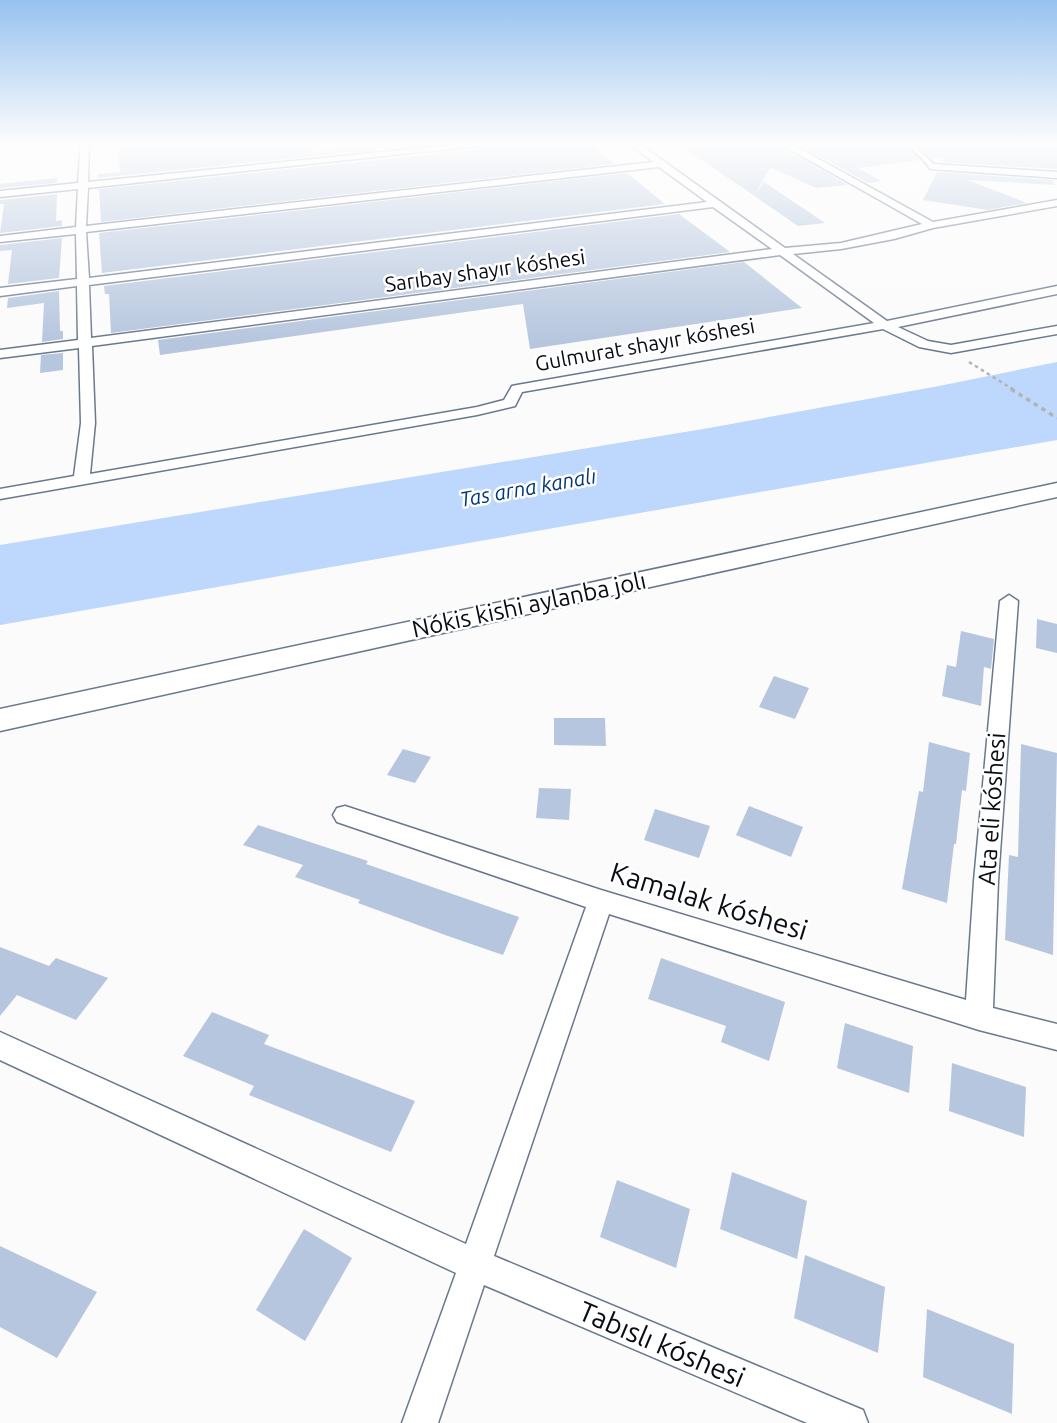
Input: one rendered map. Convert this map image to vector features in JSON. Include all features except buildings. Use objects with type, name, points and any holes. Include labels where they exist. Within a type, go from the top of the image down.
[{"type":"main road","name":"Nókis kishi aylanba jolı","points":[[0,720],[1057,490]]},
{"type":"street","points":[[81,208],[88,423],[81,481]]},
{"type":"street","points":[[0,239],[271,208]]},
{"type":"street","points":[[0,292],[677,208]]},
{"type":"street","points":[[719,208],[884,325],[924,344],[951,349],[1057,330]]},
{"type":"street","points":[[901,208],[931,225]]},
{"type":"street","name":"Sarıbay shayır kóshesi","points":[[0,355],[841,246],[894,236],[931,225],[1026,208]]},
{"type":"street","name":"Gulmurat shayır kóshesi","points":[[0,494],[477,411],[510,403],[517,389],[932,317],[1057,289]]},
{"type":"street","name":"Ata eli kóshesi","points":[[979,1017],[986,881],[1009,601]]},
{"type":"street","name":"Kamalak kóshesi","points":[[345,815],[601,901],[979,1017],[1057,1037]]},
{"type":"street","points":[[420,1423],[601,901]]},
{"type":"street","name":"Tabıslı kóshesi","points":[[0,1046],[473,1264],[850,1423]]},
{"type":"path","points":[[962,357],[1057,418]]},
{"type":"water","name":"Tas arna kanalı","points":[[1057,362],[1057,440],[0,625],[0,545],[709,428]]}]
